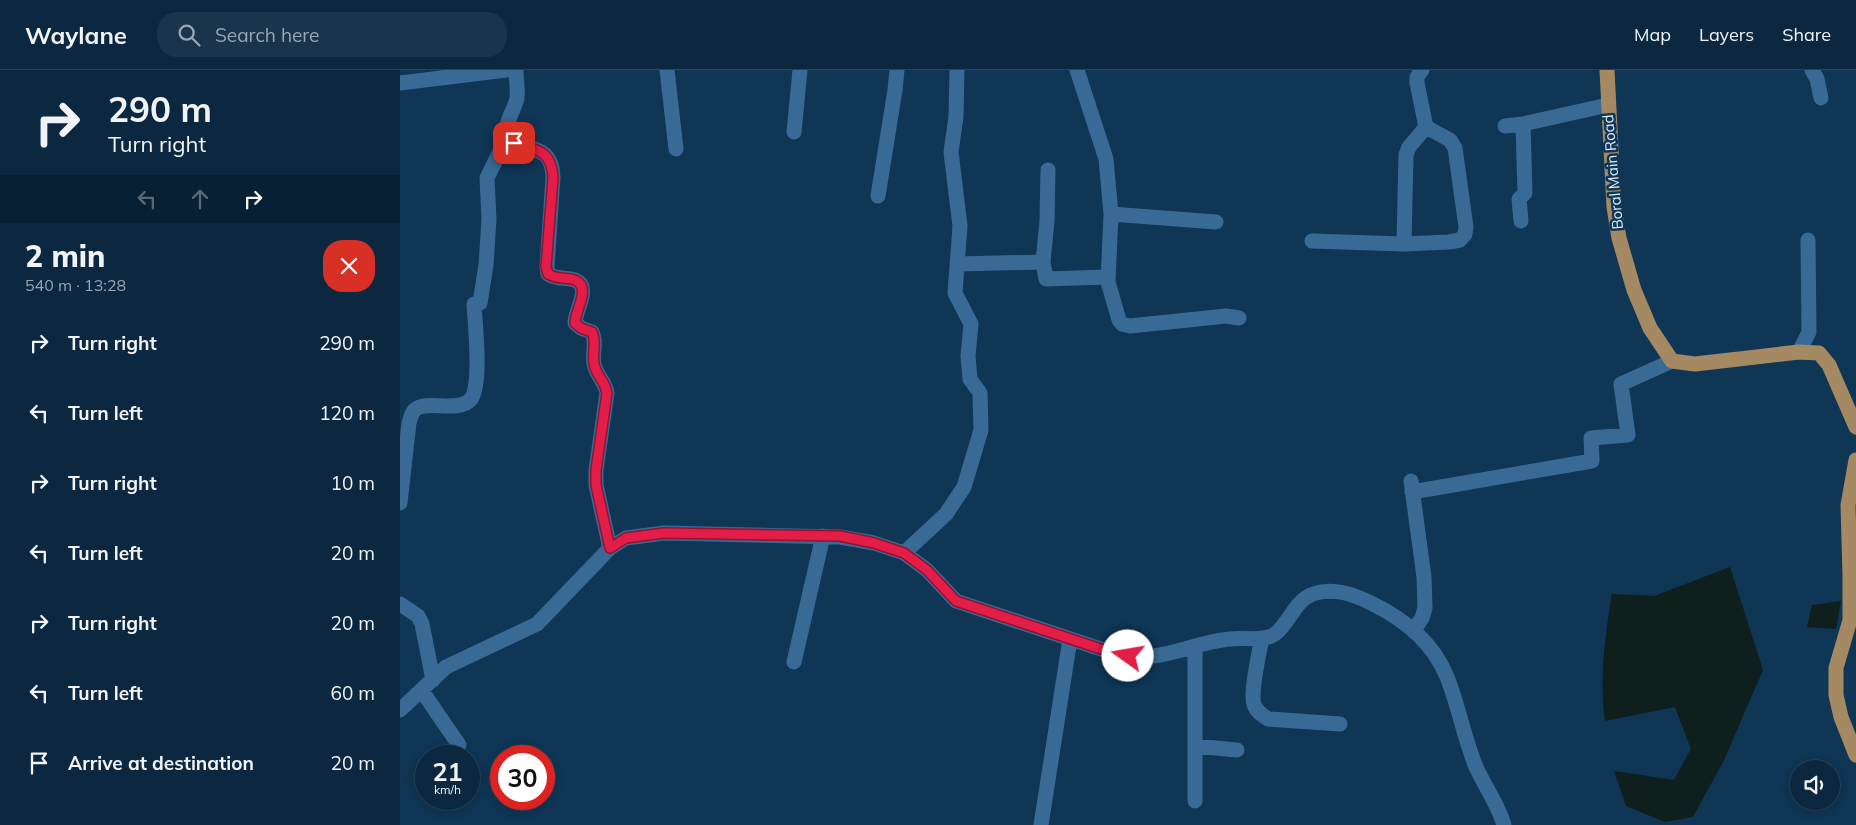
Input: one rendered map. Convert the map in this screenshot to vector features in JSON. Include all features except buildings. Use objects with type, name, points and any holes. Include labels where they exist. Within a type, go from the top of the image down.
[{"type":"main road","name":"Boral Main Road","points":[[1606,70],[1614,207],[1619,238],[1634,290],[1650,328],[1672,361]]},
{"type":"main road","points":[[1672,361],[1694,364],[1799,352],[1819,353],[1829,365],[1856,427]]},
{"type":"main road","points":[[1856,460],[1848,505],[1850,620],[1836,668],[1836,695],[1841,717],[1856,755]]},
{"type":"street","points":[[400,82],[406,70]]},
{"type":"street","points":[[400,82],[506,70]]},
{"type":"street","points":[[516,70],[517,99],[505,130],[507,137],[514,143],[541,151],[550,158],[553,168],[546,267],[548,274],[555,278],[575,280],[582,286],[584,293],[575,315],[575,323],[581,328],[592,332],[595,338],[594,365],[606,384],[607,393],[596,470],[596,485],[610,548]]},
{"type":"street","points":[[667,70],[676,149]]},
{"type":"street","points":[[794,132],[800,70]]},
{"type":"street","points":[[878,196],[897,70]]},
{"type":"street","points":[[904,553],[946,514],[964,487],[981,430],[980,393],[970,379],[968,356],[971,324],[955,293],[959,216],[951,152],[956,117],[957,70]]},
{"type":"street","points":[[1077,70],[1103,145],[1111,214],[1108,277],[1119,320],[1125,325],[1226,316],[1239,318]]},
{"type":"street","points":[[1422,70],[1417,77],[1417,83],[1426,128]]},
{"type":"street","points":[[1812,70],[1820,98]]},
{"type":"street","points":[[1505,126],[1608,105]]},
{"type":"street","points":[[1521,221],[1519,199],[1525,193],[1522,124]]},
{"type":"street","points":[[1404,244],[1406,155],[1409,147],[1426,128]]},
{"type":"street","points":[[1312,241],[1404,244],[1460,240],[1465,234],[1466,227],[1455,148],[1450,140],[1426,128]]},
{"type":"street","points":[[400,503],[409,423],[412,413],[420,407],[461,405],[471,399],[474,391],[477,359],[477,303],[486,265],[488,228],[487,178],[507,137]]},
{"type":"street","points":[[1048,170],[1048,221],[1043,262],[1046,278],[1108,277]]},
{"type":"street","points":[[1111,214],[1216,222]]},
{"type":"street","points":[[1799,352],[1809,332],[1808,240]]},
{"type":"street","points":[[957,264],[1043,262]]},
{"type":"street","points":[[1414,630],[1422,618],[1425,608],[1424,577],[1412,487],[1592,461],[1591,438],[1628,435],[1621,384],[1672,361]]},
{"type":"street","points":[[400,710],[428,686],[446,667],[537,624],[610,548],[626,538],[664,533],[840,536],[874,543],[904,553],[927,570],[956,601],[1128,656],[1152,656],[1228,639],[1262,638],[1274,635],[1298,605],[1311,594],[1324,591],[1352,593],[1386,611],[1414,630],[1429,645],[1447,676],[1476,767],[1500,813],[1504,825]]},
{"type":"street","points":[[794,662],[823,536]]},
{"type":"street","points":[[400,604],[418,616],[422,624],[428,686],[459,745]]},
{"type":"street","points":[[1262,638],[1253,692],[1254,704],[1258,713],[1268,719],[1340,724]]},
{"type":"street","points":[[1041,825],[1070,639]]},
{"type":"street","points":[[1195,647],[1195,801]]},
{"type":"street","points":[[1195,746],[1237,750]]},
{"type":"shaded area","points":[[1730,567],[1763,670],[1724,760],[1693,817],[1665,822],[1626,806],[1614,771],[1674,780],[1691,749],[1675,707],[1605,721],[1603,673],[1605,641],[1612,594],[1654,596]]},
{"type":"shaded area","points":[[1841,601],[1836,629],[1807,627],[1812,605]]},
{"type":"route","points":[[514,143],[541,151],[550,158],[553,178],[546,267],[548,274],[555,278],[575,280],[582,286],[584,293],[575,315],[575,323],[581,328],[592,332],[595,338],[594,365],[606,384],[607,393],[596,470],[596,485],[610,548],[626,538],[664,533],[840,536],[874,543],[904,553],[927,570],[956,601],[1104,650],[1128,656]]}]
